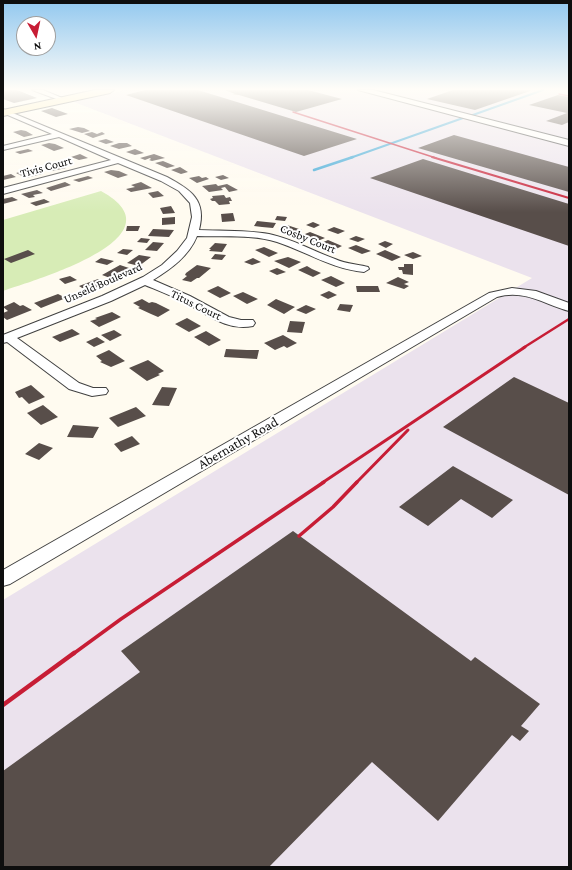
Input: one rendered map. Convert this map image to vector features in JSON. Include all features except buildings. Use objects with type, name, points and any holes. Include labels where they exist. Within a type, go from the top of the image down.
[{"type":"street","name":"Unseld Boulevard","points":[[5,338],[114,296],[145,280],[175,260],[188,246],[197,229],[197,210],[190,198],[164,179],[48,131]]},
{"type":"street","points":[[521,131],[569,143]]},
{"type":"street","points":[[3,148],[59,135]]},
{"type":"street","name":"Tivis Court","points":[[3,191],[119,160]]},
{"type":"street","name":"Cosby Court","points":[[195,233],[250,235],[271,238],[338,265],[364,269]]},
{"type":"street","name":"Titus Court","points":[[145,280],[159,288],[187,298],[223,318],[239,324],[249,323]]},
{"type":"street","name":"Abernathy Road","points":[[3,579],[498,293],[513,291],[534,294],[569,307]]},
{"type":"street","points":[[5,338],[74,386],[92,392],[101,391]]},
{"type":"shaded area","points":[[148,131],[569,131],[569,867],[3,867],[3,600],[532,278]]},
{"type":"green space","points":[[101,191],[122,208],[126,224],[115,240],[96,254],[70,267],[3,291],[3,220]]},
{"type":"waterway","points":[[350,158],[427,131]]},
{"type":"waterway","points":[[314,170],[350,158]]},
{"type":"railway","points":[[351,131],[436,158]]},
{"type":"railway","points":[[432,157],[569,198]]},
{"type":"railway","points":[[523,348],[569,319]]},
{"type":"railway","points":[[322,483],[525,347]]},
{"type":"railway","points":[[356,483],[408,430]]},
{"type":"railway","points":[[73,654],[121,619],[324,482]]},
{"type":"railway","points":[[299,536],[333,507],[357,482]]},
{"type":"railway","points":[[3,705],[74,653]]}]
